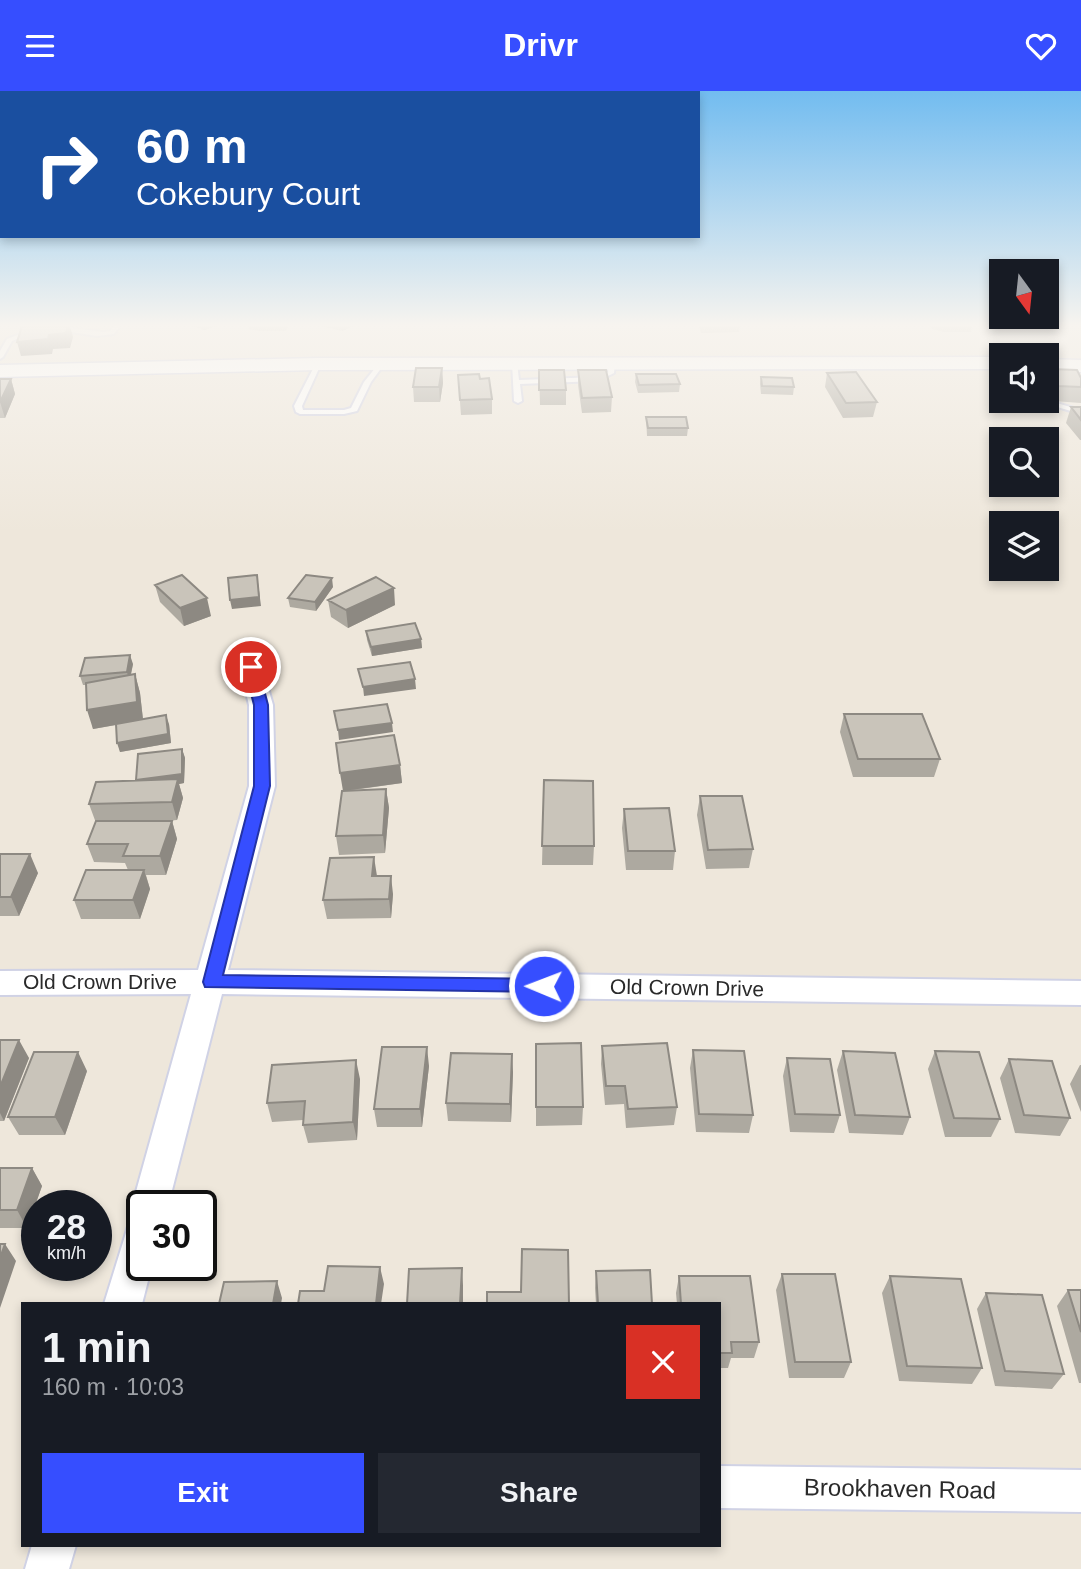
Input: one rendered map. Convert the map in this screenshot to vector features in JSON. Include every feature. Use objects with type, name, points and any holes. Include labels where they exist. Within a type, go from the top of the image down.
[{"type":"street","points":[[154,1190],[212,982],[262,786],[261,705],[251,667]]},
{"type":"street","name":"Old Crown Drive","points":[[0,983],[212,982],[1081,993]]},
{"type":"street","points":[[124,1302],[129,1281]]},
{"type":"street","name":"Brookhaven Road","points":[[721,1487],[1081,1491]]},
{"type":"street","points":[[47,1569],[53,1547]]},
{"type":"lane","points":[[303,395],[298,406],[300,412],[344,412],[354,409],[361,395]]},
{"type":"lane","points":[[517,395],[518,401]]},
{"type":"lane","points":[[1059,406],[1081,412]]},
{"type":"building","points":[[460,395],[491,395],[492,399],[460,400]]},
{"type":"building","points":[[582,395],[612,397],[582,398]]},
{"type":"building","points":[[841,395],[872,395],[877,402],[846,403]]},
{"type":"building","points":[[1071,407],[1081,407],[1081,420]]},
{"type":"building","points":[[646,417],[686,417],[688,428],[648,428]]},
{"type":"building","points":[[182,575],[207,598],[180,608],[155,585]]},
{"type":"building","points":[[257,575],[259,597],[230,600],[228,578]]},
{"type":"building","points":[[306,575],[332,578],[315,602],[288,598]]},
{"type":"building","points":[[376,577],[394,588],[346,610],[328,600]]},
{"type":"building","points":[[415,623],[421,639],[371,647],[366,631]]},
{"type":"building","points":[[130,655],[127,672],[80,676],[85,658]]},
{"type":"building","points":[[410,662],[415,679],[363,687],[358,669]]},
{"type":"building","points":[[135,674],[137,702],[87,710],[86,683]]},
{"type":"building","points":[[387,704],[392,723],[338,730],[334,711]]},
{"type":"building","points":[[844,714],[922,714],[940,759],[858,759]]},
{"type":"building","points":[[166,715],[168,734],[117,743],[116,724]]},
{"type":"building","points":[[394,735],[400,765],[340,773],[336,743]]},
{"type":"building","points":[[182,749],[182,774],[136,780],[138,754]]},
{"type":"building","points":[[178,779],[172,802],[89,804],[96,782]]},
{"type":"building","points":[[544,780],[593,781],[594,846],[542,846]]},
{"type":"building","points":[[386,789],[383,835],[336,836],[342,791]]},
{"type":"building","points":[[700,796],[742,796],[753,849],[708,850]]},
{"type":"building","points":[[669,808],[675,851],[628,851],[624,809]]},
{"type":"building","points":[[96,821],[172,821],[160,856],[123,856],[128,844],[87,844]]},
{"type":"building","points":[[0,854],[30,854],[11,897],[0,897]]},
{"type":"building","points":[[374,857],[372,876],[391,876],[389,899],[323,900],[330,858]]},
{"type":"building","points":[[86,870],[144,870],[133,900],[74,900]]},
{"type":"building","points":[[0,1040],[19,1040],[0,1087]]},
{"type":"building","points":[[581,1043],[583,1107],[536,1107],[536,1044]]},
{"type":"building","points":[[667,1043],[677,1107],[628,1109],[625,1086],[606,1086],[602,1046]]},
{"type":"building","points":[[382,1047],[427,1047],[420,1109],[374,1109]]},
{"type":"building","points":[[693,1050],[744,1051],[753,1115],[699,1114]]},
{"type":"building","points":[[843,1051],[895,1053],[910,1117],[855,1115]]},
{"type":"building","points":[[935,1051],[979,1052],[1000,1119],[954,1118]]},
{"type":"building","points":[[34,1052],[78,1052],[55,1117],[8,1117]]},
{"type":"building","points":[[451,1053],[512,1054],[510,1104],[446,1103]]},
{"type":"building","points":[[787,1058],[830,1059],[840,1115],[795,1114]]},
{"type":"building","points":[[1009,1059],[1052,1061],[1070,1118],[1024,1115]]},
{"type":"building","points":[[356,1060],[353,1122],[303,1125],[305,1101],[267,1103],[272,1065]]},
{"type":"building","points":[[0,1168],[32,1168],[24,1190],[21,1190],[17,1210],[0,1210]]},
{"type":"building","points":[[0,1244],[5,1244],[0,1258]]},
{"type":"building","points":[[522,1249],[568,1250],[569,1302],[487,1302],[487,1292],[521,1292]]},
{"type":"building","points":[[328,1266],[380,1267],[376,1302],[298,1302],[300,1291],[324,1291]]},
{"type":"building","points":[[462,1268],[460,1302],[407,1302],[409,1269]]},
{"type":"building","points":[[650,1270],[652,1302],[598,1302],[596,1271]]},
{"type":"building","points":[[782,1274],[835,1274],[851,1362],[795,1362]]},
{"type":"building","points":[[679,1276],[750,1276],[759,1342],[731,1342],[732,1353],[721,1353],[721,1302],[681,1302]]},
{"type":"building","points":[[890,1276],[961,1279],[982,1368],[907,1366]]},
{"type":"building","points":[[277,1281],[273,1302],[219,1302],[224,1282]]},
{"type":"building","points":[[1068,1290],[1081,1290],[1081,1332]]},
{"type":"building","points":[[986,1293],[1042,1295],[1064,1374],[1005,1371]]},
{"type":"route","points":[[251,667],[261,705],[262,786],[212,982],[544,986]]}]
